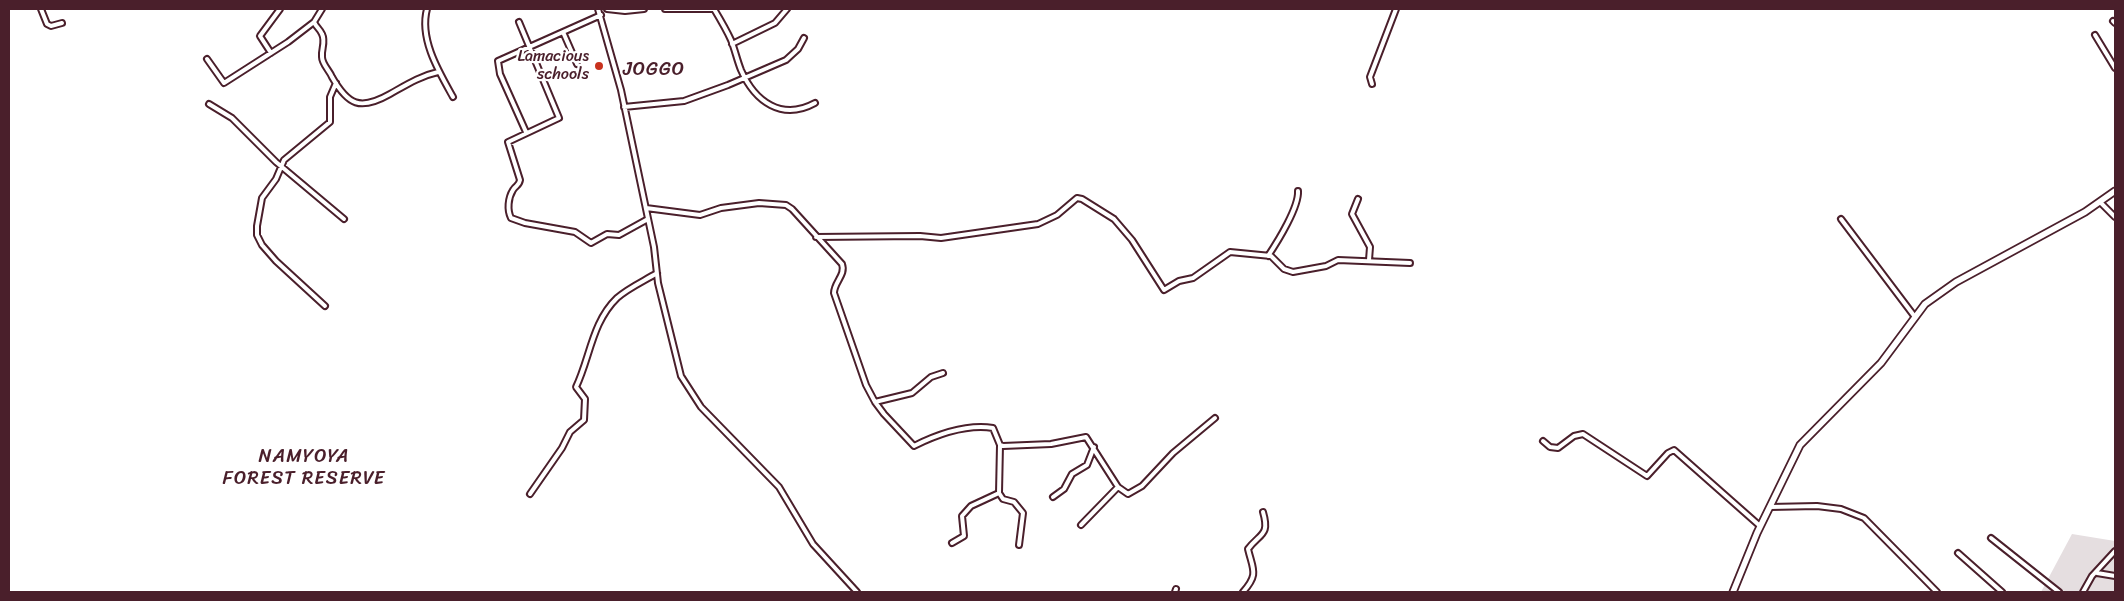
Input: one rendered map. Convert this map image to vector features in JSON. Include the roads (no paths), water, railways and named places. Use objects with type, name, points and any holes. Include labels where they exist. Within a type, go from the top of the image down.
[{"type":"street","points":[[40,9],[47,24],[51,26],[62,23]]},
{"type":"street","points":[[271,53],[260,36],[280,9]]},
{"type":"street","points":[[207,60],[224,83],[271,53],[314,22],[322,9]]},
{"type":"street","points":[[427,9],[424,25],[438,72],[454,97]]},
{"type":"street","points":[[598,9],[624,107],[675,357],[687,387],[701,407],[779,487],[813,544],[857,592]]},
{"type":"street","points":[[607,9],[626,11],[644,9]]},
{"type":"street","points":[[665,9],[714,9],[732,44],[745,78],[772,107],[782,111],[798,111],[815,103]]},
{"type":"street","points":[[732,44],[775,23],[787,9]]},
{"type":"street","points":[[1372,84],[1370,77],[1396,9]]},
{"type":"street","points":[[526,132],[500,74],[498,61],[601,15]]},
{"type":"street","points":[[314,22],[324,40],[322,57],[324,64],[346,97],[357,104],[389,95],[424,75],[438,72]]},
{"type":"street","points":[[519,22],[559,118],[508,142],[520,180],[520,184],[513,190],[508,208],[511,218],[525,223],[578,232],[590,243],[607,234],[619,235],[648,220]]},
{"type":"street","points":[[563,32],[577,64]]},
{"type":"street","points":[[2095,35],[2115,68]]},
{"type":"street","points":[[624,107],[684,101],[745,78],[792,56],[804,38]]},
{"type":"street","points":[[325,306],[291,278],[262,245],[257,236],[262,198],[276,179],[281,165],[302,143],[330,122],[330,97],[336,83]]},
{"type":"street","points":[[209,104],[232,118],[281,165],[344,219]]},
{"type":"street","points":[[1268,256],[1295,208],[1298,191]]},
{"type":"street","points":[[1733,592],[1760,526],[1800,445],[1880,363],[1925,304],[1956,282],[2101,203],[2115,191]]},
{"type":"street","points":[[816,237],[920,236],[940,238],[1038,224],[1057,215],[1077,198],[1082,199],[1114,219],[1132,240],[1164,290],[1179,281],[1193,278],[1230,252],[1268,256],[1276,259],[1284,269],[1293,272],[1326,266],[1338,260],[1410,263]]},
{"type":"street","points":[[1358,198],[1352,214],[1371,250],[1369,260]]},
{"type":"street","points":[[646,208],[700,215],[730,206],[778,203],[792,209],[842,264],[842,273],[835,284],[834,293],[866,385],[884,414],[914,446],[938,435],[978,426],[993,428],[1000,445],[999,493],[1003,500],[1014,502],[1023,513],[1019,544]]},
{"type":"street","points":[[2101,203],[2115,217]]},
{"type":"street","points":[[1841,219],[1915,317]]},
{"type":"street","points":[[530,494],[562,448],[570,432],[582,424],[586,416],[585,399],[576,387],[582,377],[588,352],[599,323],[618,296],[657,273]]},
{"type":"street","points":[[875,402],[912,393],[931,377],[943,373]]},
{"type":"street","points":[[1000,445],[1051,444],[1086,437],[1118,486],[1128,494],[1136,491],[1173,453],[1215,418]]},
{"type":"street","points":[[1543,441],[1550,447],[1558,448],[1574,436],[1583,434],[1647,476],[1668,453],[1674,450],[1760,526]]},
{"type":"street","points":[[1053,497],[1064,489],[1072,474],[1087,465],[1094,447]]},
{"type":"street","points":[[1080,525],[1118,486]]},
{"type":"street","points":[[952,543],[964,536],[962,520],[971,506],[999,493]]},
{"type":"street","points":[[1770,507],[1833,508],[1864,518],[1937,592]]},
{"type":"street","points":[[1243,592],[1254,576],[1253,561],[1248,549],[1266,531],[1267,526],[1263,512]]},
{"type":"street","points":[[1991,538],[2059,592]]},
{"type":"street","points":[[2083,592],[2092,576],[2097,573],[2115,551]]},
{"type":"street","points":[[1958,552],[2002,592]]},
{"type":"street","points":[[2097,573],[2115,576]]},
{"type":"place","name":"Lamacious schools","points":[[599,66]]},
{"type":"district","name":"JOGGO","points":[[654,70]]},
{"type":"district","name":"NAMYOYA FOREST RESERVE","points":[[304,468]]}]
